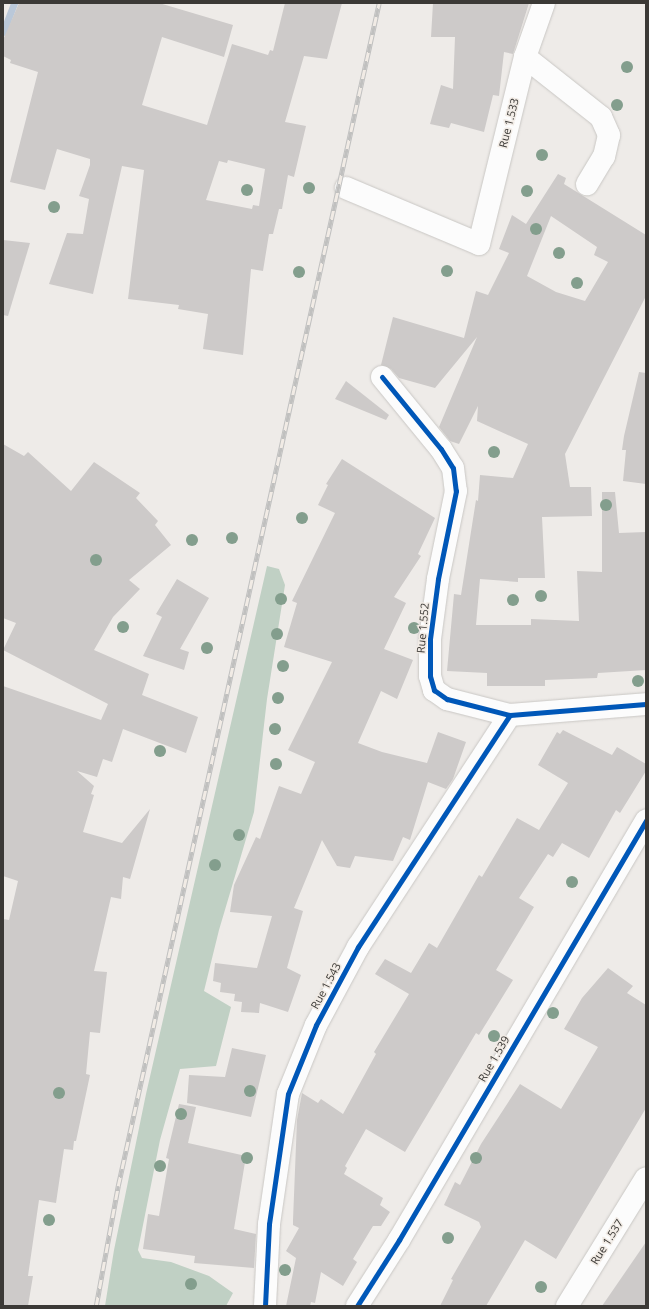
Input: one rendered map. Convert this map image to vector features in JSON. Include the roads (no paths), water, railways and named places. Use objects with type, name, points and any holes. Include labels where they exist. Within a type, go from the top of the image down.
[{"type":"street","name":"Rue 1.533","points":[[346,188],[479,244],[525,57],[544,3]]},
{"type":"street","points":[[525,57],[601,117],[609,135],[604,156],[587,184]]},
{"type":"street","name":"Rue 1.552","points":[[382,377],[441,449],[453,468],[456,491],[438,579],[430,639],[430,676],[434,690],[447,699],[510,715],[610,705],[646,704]]},
{"type":"street","name":"Rue 1.543","points":[[265,1306],[269,1224],[275,1168],[288,1094],[316,1025],[358,947],[510,715]]},
{"type":"street","name":"Rue 1.539","points":[[357,1306],[399,1240],[646,820]]},
{"type":"street","name":"Rue 1.537","points":[[567,1306],[646,1178]]},
{"type":"waterway","points":[[3,32],[14,3]]},
{"type":"railway","points":[[96,1306],[118,1186],[379,3]]}]
